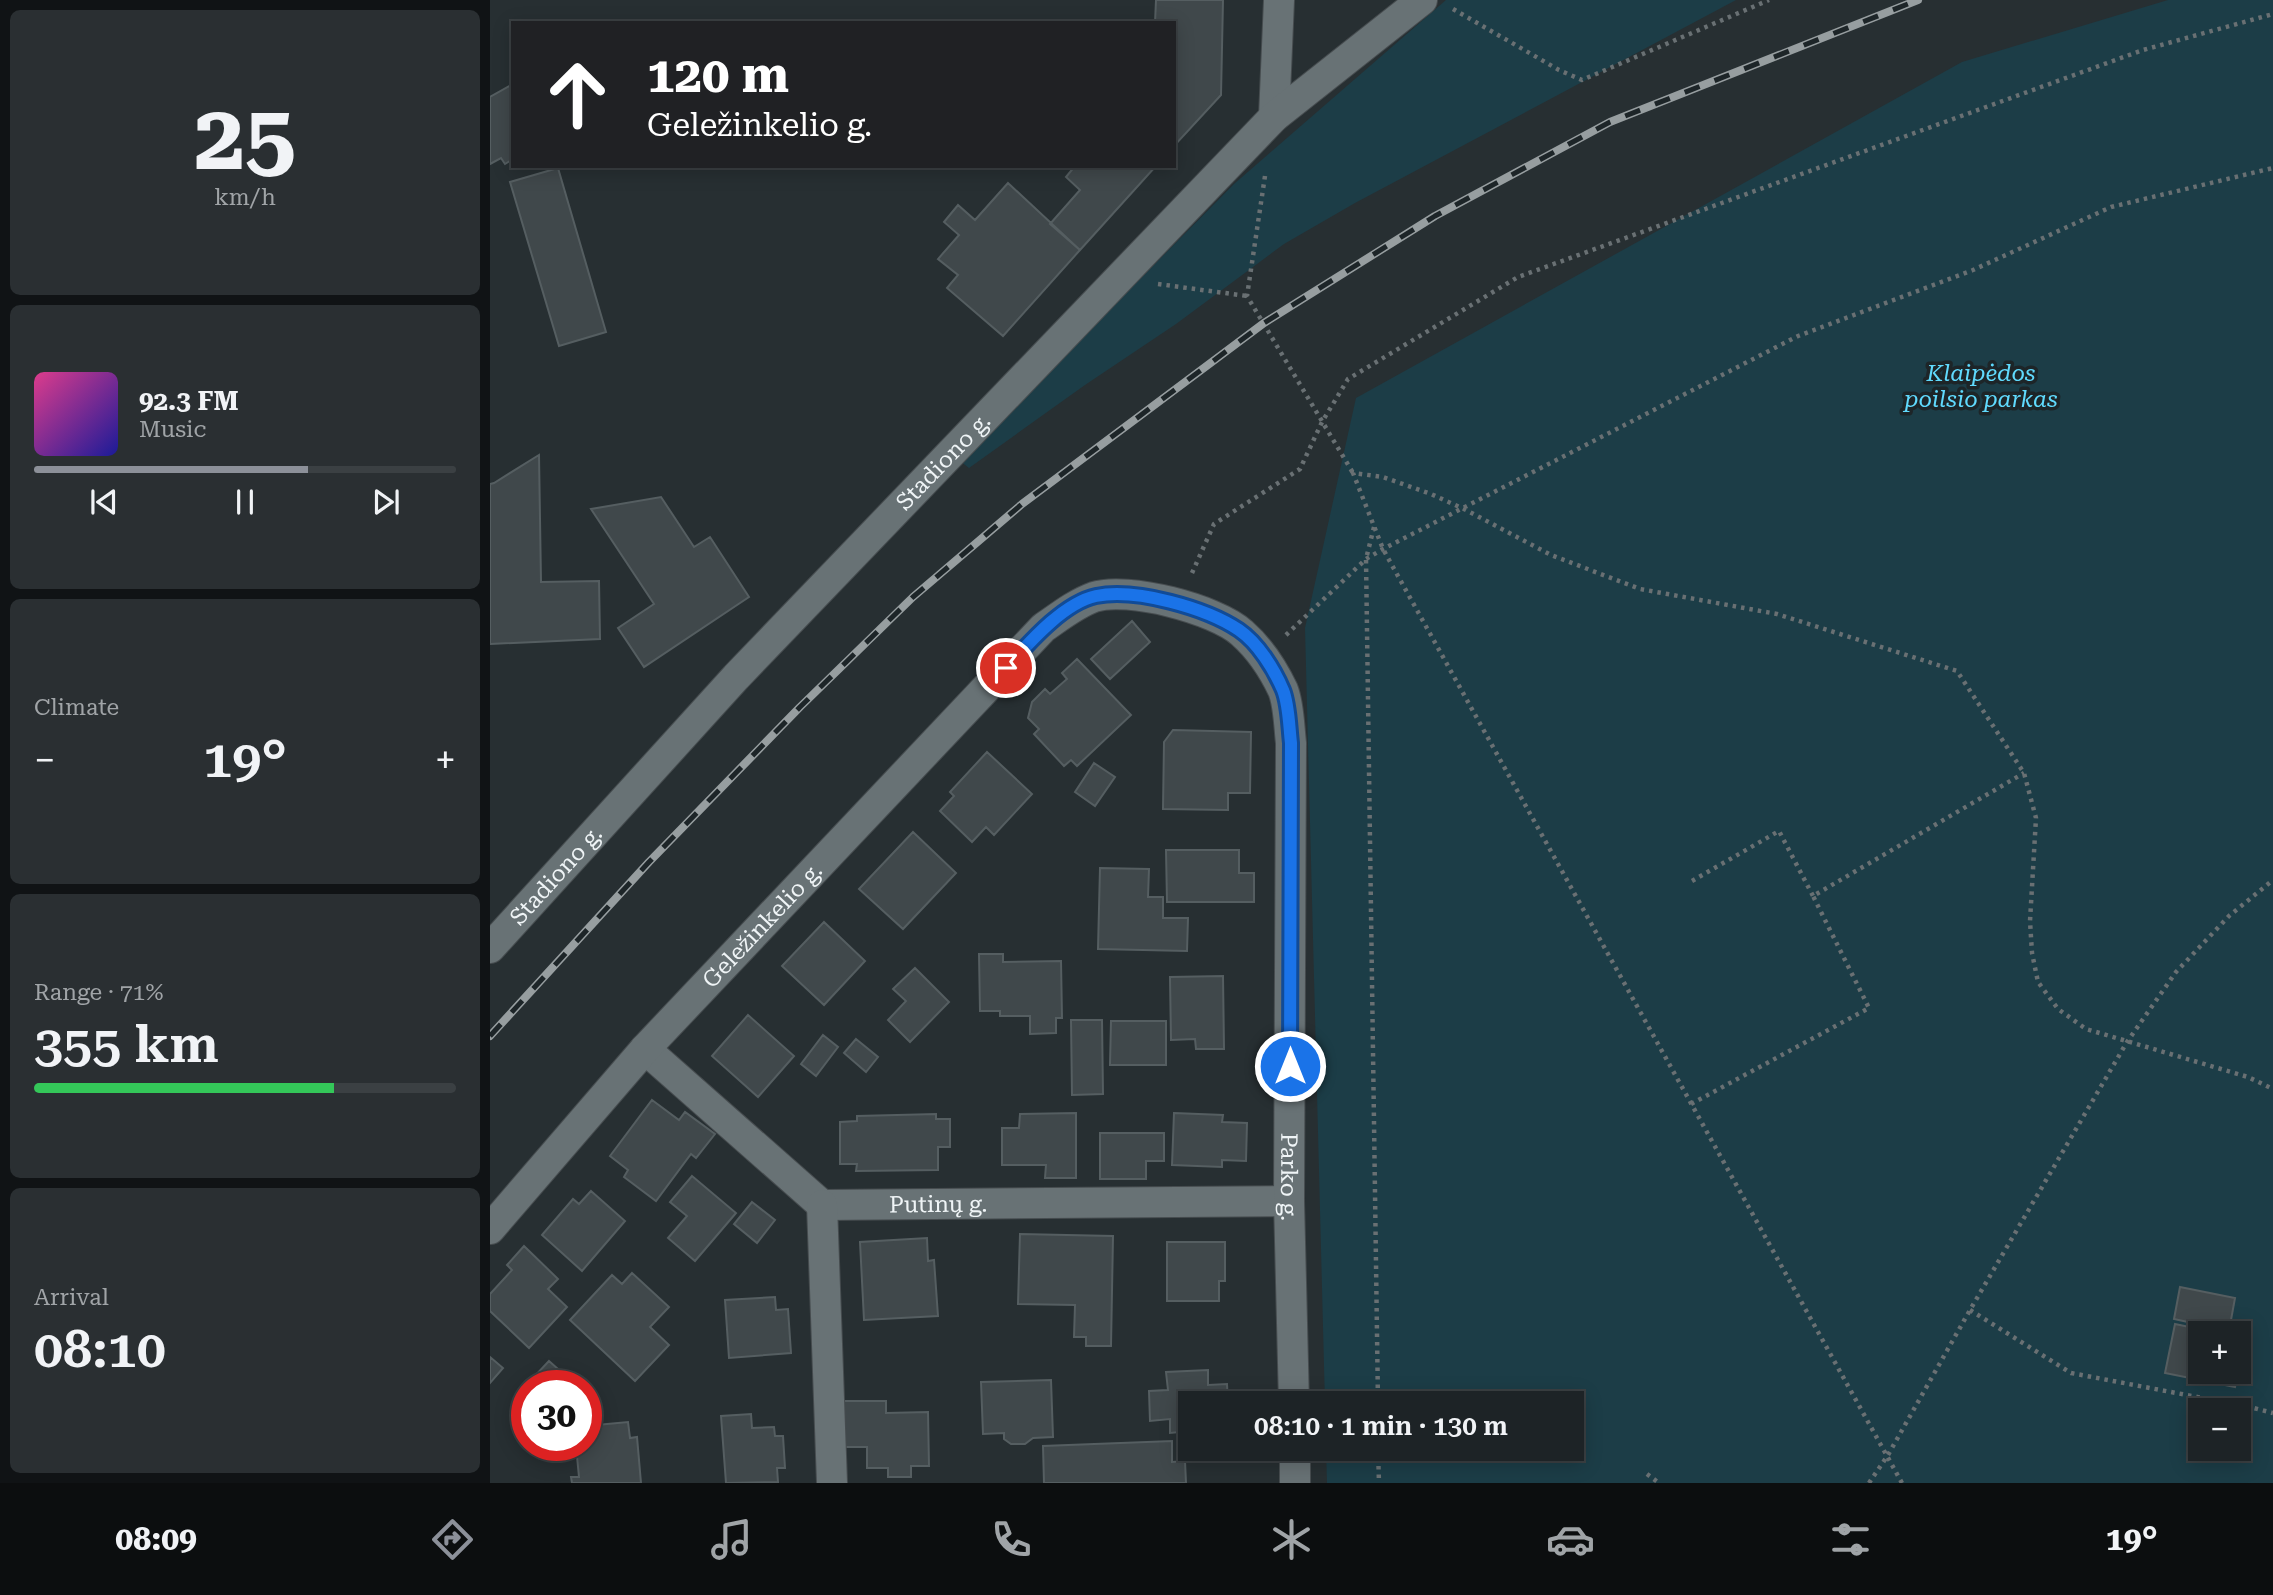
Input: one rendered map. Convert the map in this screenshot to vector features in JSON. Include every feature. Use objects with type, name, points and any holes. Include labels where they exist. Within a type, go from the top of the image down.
[{"type":"street","points":[[1274,117],[1279,0]]},
{"type":"street","name":"Stadiono g.","points":[[490,948],[736,677],[1274,117],[1435,3]]},
{"type":"street","name":"Parko g.","points":[[1043,628],[1072,607],[1096,596],[1133,595],[1178,603],[1209,614],[1241,631],[1264,656],[1284,692],[1291,743],[1289,1201],[1294,1391]]},
{"type":"street","name":"Geležinkelio g.","points":[[490,1229],[645,1049],[1043,628]]},
{"type":"street","points":[[645,1049],[822,1205],[832,1483]]},
{"type":"street","name":"Putinų g.","points":[[822,1205],[1289,1201]]},
{"type":"street","points":[[1294,1461],[1295,1483]]},
{"type":"path","points":[[1435,3],[1582,80],[1769,0]]},
{"type":"path","points":[[1178,603],[1214,524],[1300,469],[1322,422],[1348,379],[1518,277],[2143,50],[2273,15]]},
{"type":"path","points":[[1264,656],[1366,559],[1798,336],[1973,270],[2111,207],[2273,168]]},
{"type":"path","points":[[1266,172],[1247,296],[1353,473],[1383,550],[1902,1483]]},
{"type":"path","points":[[1118,279],[1247,296]]},
{"type":"path","points":[[1353,473],[1383,477],[1431,494],[1552,555],[1640,589],[1777,614],[1957,671],[2024,773],[2036,818],[2029,921],[2032,953],[2038,982],[2058,1009],[2086,1029],[2248,1077],[2273,1089]]},
{"type":"path","points":[[1374,526],[1366,559],[1378,1391]]},
{"type":"path","points":[[1813,896],[2024,773]]},
{"type":"path","points":[[1691,1104],[1869,1008],[1779,831],[1692,881]]},
{"type":"path","points":[[1869,1483],[1888,1455],[2127,1042],[2176,972],[2229,916],[2273,880]]},
{"type":"path","points":[[1970,1310],[2071,1373],[2273,1413]]},
{"type":"path","points":[[1378,1461],[1379,1483]]},
{"type":"path","points":[[1647,1474],[1658,1483]]},
{"type":"green space","points":[[1446,0],[1736,0],[1355,203],[1284,244],[1176,324],[969,468],[960,461],[1234,184]]},
{"type":"green space","name":"Klaipėdos poilsio parkas","points":[[2168,0],[2273,0],[2273,1483],[1327,1483],[1326,1461],[1584,1461],[1584,1391],[1325,1391],[1305,628],[1356,398],[1962,62]]},
{"type":"building","points":[[1156,0],[1223,0],[1221,95],[1176,144],[1176,21],[1155,21]]},
{"type":"building","points":[[511,85],[511,160],[505,164],[501,158],[490,164],[490,97]]},
{"type":"building","points":[[558,168],[606,332],[559,346],[510,182]]},
{"type":"building","points":[[1073,168],[1154,168],[1080,250],[1050,224],[1080,190],[1066,177]]},
{"type":"building","points":[[1008,183],[1080,250],[1003,336],[947,288],[958,275],[938,259],[959,235],[944,222],[958,205],[975,220]]},
{"type":"building","points":[[539,455],[541,582],[599,581],[600,639],[490,644],[490,484]]},
{"type":"building","points":[[661,497],[694,547],[710,537],[749,597],[644,667],[618,628],[654,604],[591,509]]},
{"type":"building","points":[[1132,621],[1150,642],[1110,679],[1091,659]]},
{"type":"building","points":[[1077,659],[1131,715],[1077,766],[1071,760],[1064,766],[1034,734],[1039,729],[1028,718],[1032,702],[1045,689],[1050,694],[1067,679],[1062,673]]},
{"type":"building","points":[[1173,730],[1251,732],[1250,793],[1228,793],[1228,810],[1163,809],[1164,742]]},
{"type":"building","points":[[987,752],[1032,794],[994,835],[986,827],[972,842],[940,811],[954,796],[950,792]]},
{"type":"building","points":[[1094,763],[1115,777],[1095,806],[1075,792]]},
{"type":"building","points":[[913,832],[956,873],[903,929],[859,889]]},
{"type":"building","points":[[1166,850],[1239,850],[1239,873],[1254,873],[1254,902],[1167,902]]},
{"type":"building","points":[[1100,868],[1149,869],[1148,897],[1163,897],[1163,918],[1188,918],[1187,951],[1098,949]]},
{"type":"building","points":[[824,922],[865,961],[824,1005],[782,966]]},
{"type":"building","points":[[979,954],[1003,954],[1003,962],[1061,961],[1062,1018],[1056,1018],[1056,1033],[1030,1034],[1030,1016],[1000,1016],[1000,1011],[980,1011]]},
{"type":"building","points":[[915,968],[949,1002],[910,1042],[888,1020],[906,1001],[893,989]]},
{"type":"building","points":[[1223,976],[1224,1049],[1196,1049],[1195,1039],[1171,1040],[1170,977]]},
{"type":"building","points":[[748,1015],[794,1056],[758,1097],[712,1056]]},
{"type":"building","points":[[1071,1020],[1102,1020],[1103,1094],[1072,1095]]},
{"type":"building","points":[[1111,1021],[1166,1021],[1166,1065],[1110,1065]]},
{"type":"building","points":[[823,1035],[838,1047],[816,1076],[801,1064]]},
{"type":"building","points":[[856,1039],[878,1057],[866,1072],[844,1053]]},
{"type":"building","points":[[652,1100],[679,1120],[685,1112],[715,1134],[696,1158],[691,1154],[656,1201],[624,1177],[628,1170],[610,1156]]},
{"type":"building","points":[[1076,1113],[1076,1178],[1045,1178],[1046,1165],[1002,1165],[1002,1128],[1019,1128],[1020,1114]]},
{"type":"building","points":[[1174,1113],[1223,1115],[1222,1122],[1247,1123],[1246,1161],[1222,1160],[1222,1167],[1172,1165]]},
{"type":"building","points":[[936,1114],[936,1119],[950,1119],[950,1147],[938,1147],[938,1170],[856,1171],[857,1164],[840,1164],[840,1122],[857,1121],[857,1116]]},
{"type":"building","points":[[1100,1133],[1164,1133],[1164,1161],[1146,1161],[1146,1179],[1100,1179]]},
{"type":"building","points":[[692,1176],[736,1213],[695,1261],[668,1238],[687,1216],[670,1202]]},
{"type":"building","points":[[591,1191],[625,1221],[582,1271],[542,1235],[573,1199],[579,1204]]},
{"type":"building","points":[[752,1202],[775,1220],[757,1243],[734,1224]]},
{"type":"building","points":[[1020,1234],[1113,1236],[1111,1346],[1086,1346],[1086,1337],[1074,1337],[1075,1305],[1018,1304]]},
{"type":"building","points":[[927,1238],[928,1261],[934,1260],[938,1316],[864,1320],[860,1242]]},
{"type":"building","points":[[1167,1242],[1225,1242],[1225,1281],[1219,1281],[1219,1301],[1167,1301]]},
{"type":"building","points":[[524,1246],[558,1279],[548,1289],[567,1307],[529,1348],[490,1311],[490,1294],[512,1270],[507,1265]]},
{"type":"building","points":[[632,1273],[669,1307],[650,1327],[669,1345],[635,1381],[570,1320],[612,1275],[622,1284]]},
{"type":"building","points":[[2180,1287],[2235,1298],[2231,1321],[2188,1322],[2174,1319]]},
{"type":"building","points":[[775,1297],[776,1310],[788,1309],[791,1353],[729,1358],[725,1300]]},
{"type":"building","points":[[2175,1324],[2188,1327],[2188,1378],[2165,1373]]},
{"type":"building","points":[[490,1357],[503,1368],[490,1383]]},
{"type":"building","points":[[549,1361],[559,1370],[541,1370]]},
{"type":"building","points":[[1208,1370],[1208,1385],[1227,1384],[1227,1391],[1178,1391],[1178,1432],[1170,1433],[1170,1419],[1150,1421],[1149,1391],[1168,1390],[1166,1372]]},
{"type":"building","points":[[1051,1380],[1053,1437],[1033,1438],[1025,1444],[1011,1444],[1004,1439],[1004,1433],[983,1434],[981,1382]]},
{"type":"building","points":[[844,1401],[886,1401],[886,1413],[928,1412],[929,1466],[911,1466],[911,1477],[888,1477],[888,1468],[867,1468],[867,1447],[844,1447]]},
{"type":"building","points":[[751,1414],[752,1428],[774,1427],[775,1436],[783,1436],[785,1468],[777,1468],[778,1482],[726,1483],[721,1416]]},
{"type":"building","points":[[628,1422],[630,1438],[637,1437],[641,1483],[572,1483],[571,1477],[579,1477],[577,1461],[602,1461],[602,1424]]},
{"type":"building","points":[[1172,1441],[1172,1462],[1185,1461],[1186,1483],[1044,1483],[1043,1446]]},
{"type":"railway","points":[[490,1036],[649,862],[800,707],[913,597],[1022,504],[1264,323],[1435,216],[1610,122],[1918,0]]},
{"type":"route","points":[[1006,668],[1043,628],[1072,607],[1096,596],[1133,595],[1178,603],[1209,614],[1241,631],[1264,656],[1284,692],[1291,743],[1290,1066]]}]
